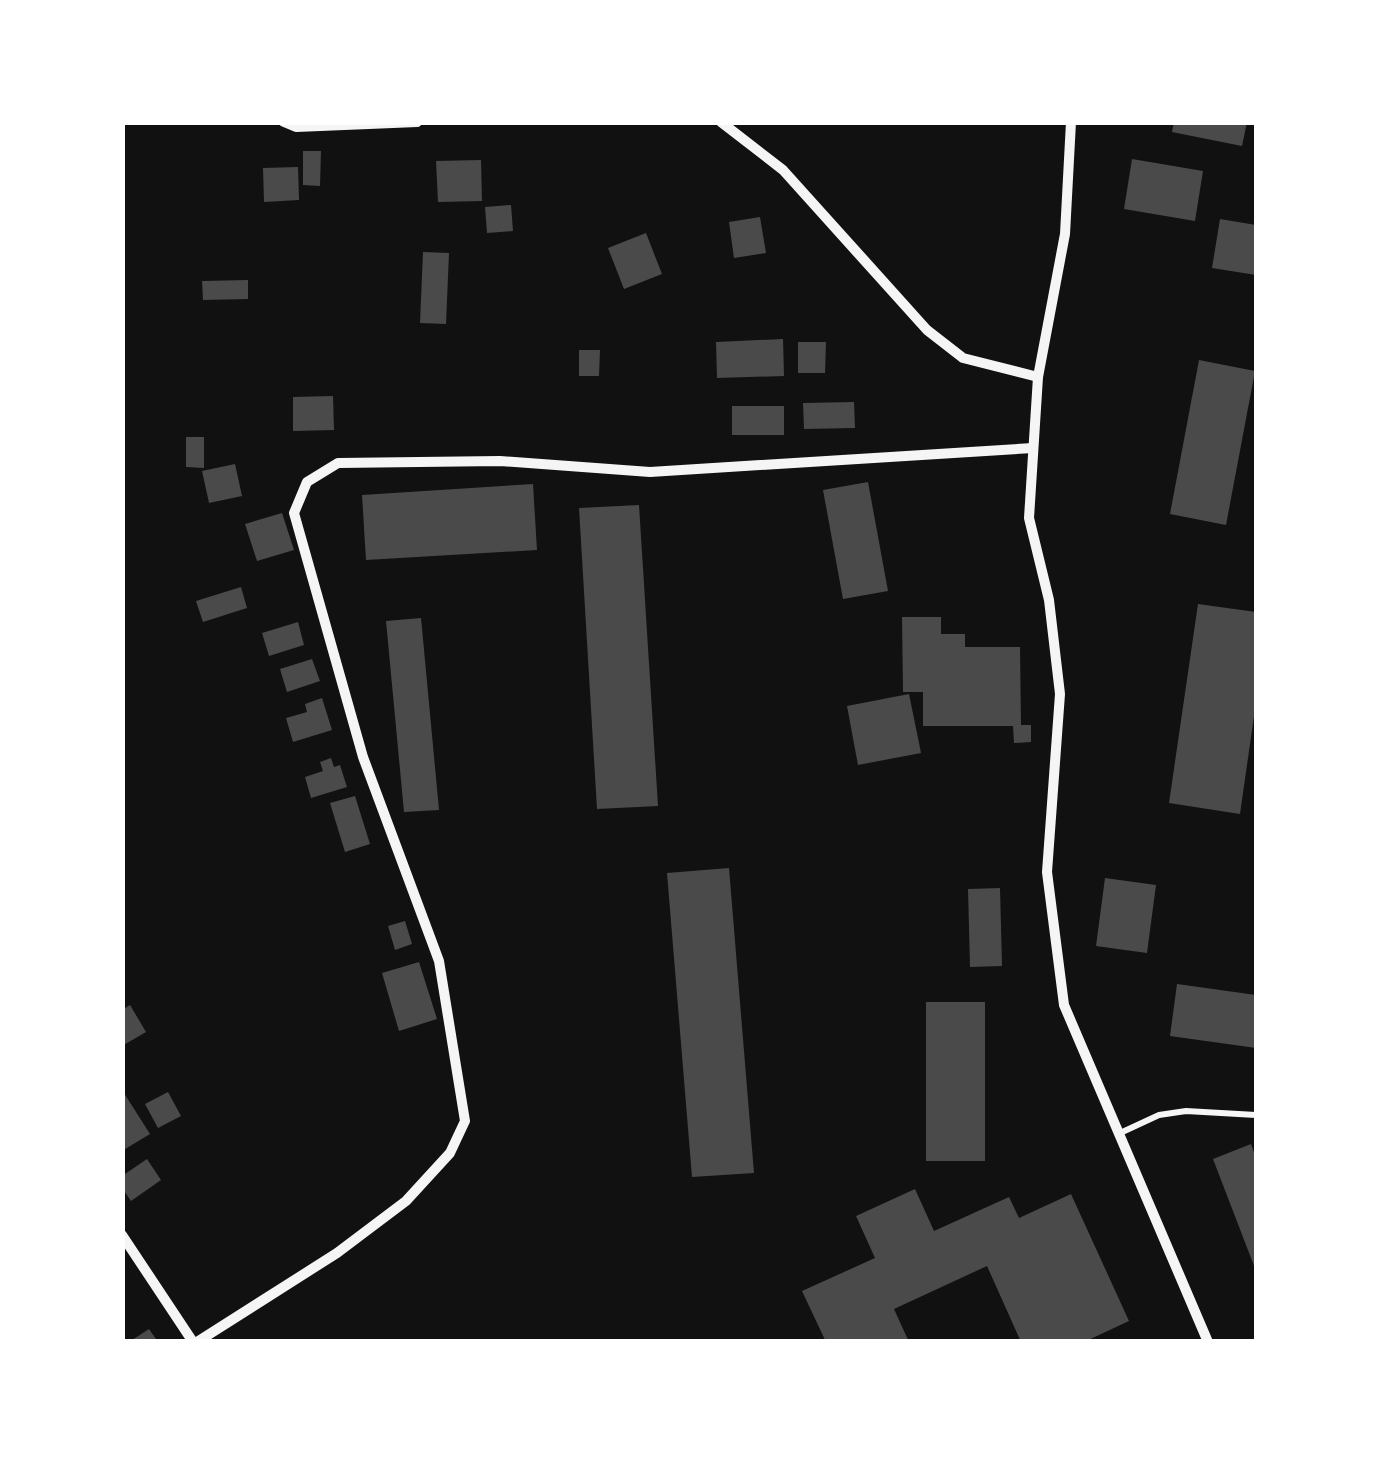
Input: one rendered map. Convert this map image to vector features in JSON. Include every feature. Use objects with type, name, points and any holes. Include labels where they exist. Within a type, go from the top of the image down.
[{"type":"street","points":[[284,122],[327,126],[417,122]]},
{"type":"street","points":[[721,122],[783,170],[926,330],[962,358],[1038,378]]},
{"type":"street","points":[[1072,122],[1065,234],[1038,378],[1029,518],[1049,600],[1060,694],[1047,872],[1064,1005],[1208,1342]]},
{"type":"street","points":[[122,1235],[195,1342],[336,1253],[406,1201],[450,1153],[465,1122],[440,961],[363,758],[294,513],[307,482],[338,463],[500,462],[650,472],[1033,448]]},
{"type":"lane","points":[[1116,1134],[1159,1115],[1186,1111],[1256,1115]]},
{"type":"building","points":[[1174,122],[1247,122],[1242,146],[1172,132]]},
{"type":"building","points":[[303,151],[321,151],[320,186],[303,185]]},
{"type":"building","points":[[1132,159],[1203,171],[1195,221],[1124,209]]},
{"type":"building","points":[[481,160],[482,201],[438,202],[436,161]]},
{"type":"building","points":[[298,167],[299,200],[264,202],[263,168]]},
{"type":"building","points":[[511,205],[513,231],[487,233],[485,207]]},
{"type":"building","points":[[760,217],[766,253],[734,258],[729,222]]},
{"type":"building","points":[[1220,219],[1256,225],[1256,275],[1212,268]]},
{"type":"building","points":[[646,233],[662,274],[624,289],[608,248]]},
{"type":"building","points":[[423,252],[449,253],[446,324],[420,323]]},
{"type":"building","points":[[248,280],[248,299],[203,300],[202,281]]},
{"type":"building","points":[[783,339],[784,376],[717,378],[716,342]]},
{"type":"building","points":[[798,342],[826,342],[825,373],[798,373]]},
{"type":"building","points":[[579,350],[600,350],[599,376],[579,376]]},
{"type":"building","points":[[1199,360],[1255,371],[1226,525],[1170,514]]},
{"type":"building","points":[[333,396],[334,430],[293,431],[293,397]]},
{"type":"building","points":[[854,402],[855,428],[804,429],[803,403]]},
{"type":"building","points":[[732,406],[784,406],[784,435],[732,435]]},
{"type":"building","points":[[186,437],[204,437],[204,468],[186,467]]},
{"type":"building","points":[[235,464],[242,496],[209,503],[202,471]]},
{"type":"building","points":[[868,482],[888,591],[843,599],[823,490]]},
{"type":"building","points":[[533,484],[537,550],[366,560],[362,495]]},
{"type":"building","points":[[639,505],[658,806],[597,809],[579,508]]},
{"type":"building","points":[[282,513],[294,550],[257,561],[245,524]]},
{"type":"building","points":[[241,587],[247,608],[203,622],[196,601]]},
{"type":"building","points":[[1198,604],[1256,612],[1256,702],[1240,814],[1169,803]]},
{"type":"building","points":[[902,617],[941,617],[941,634],[965,634],[965,647],[1020,647],[1021,725],[1031,725],[1031,742],[1014,743],[1013,726],[923,726],[923,692],[903,692]]},
{"type":"building","points":[[421,618],[439,810],[404,812],[386,621]]},
{"type":"building","points":[[298,622],[304,645],[269,656],[262,633]]},
{"type":"building","points":[[312,659],[320,681],[287,692],[280,669]]},
{"type":"building","points":[[909,694],[921,753],[858,765],[847,706]]},
{"type":"building","points":[[322,698],[332,730],[293,742],[286,718],[307,712],[305,704]]},
{"type":"building","points":[[331,758],[334,767],[340,765],[347,787],[311,798],[305,777],[323,771],[320,762]]},
{"type":"building","points":[[355,796],[370,844],[345,852],[330,803]]},
{"type":"building","points":[[729,868],[754,1173],[692,1177],[667,873]]},
{"type":"building","points":[[1105,878],[1156,885],[1147,953],[1096,946]]},
{"type":"building","points":[[1000,888],[1002,966],[970,967],[968,889]]},
{"type":"building","points":[[405,921],[412,944],[395,950],[388,926]]},
{"type":"building","points":[[419,962],[437,1019],[399,1031],[382,973]]},
{"type":"building","points":[[1177,984],[1256,995],[1256,1048],[1170,1036]]},
{"type":"building","points":[[926,1002],[985,1002],[985,1161],[926,1161]]},
{"type":"building","points":[[130,1005],[146,1032],[122,1046],[122,1010]]},
{"type":"building","points":[[122,1090],[150,1134],[122,1151]]},
{"type":"building","points":[[168,1092],[181,1116],[158,1128],[145,1104]]},
{"type":"building","points":[[1251,1144],[1256,1158],[1256,1271],[1213,1159]]},
{"type":"building","points":[[147,1159],[161,1180],[131,1201],[122,1188],[122,1176]]},
{"type":"building","points":[[915,1189],[934,1231],[1009,1197],[1019,1218],[1071,1194],[1129,1321],[1084,1342],[1021,1342],[987,1266],[894,1309],[909,1342],[826,1342],[802,1291],[875,1258],[856,1216]]},
{"type":"building","points":[[149,1329],[158,1342],[129,1342]]}]
